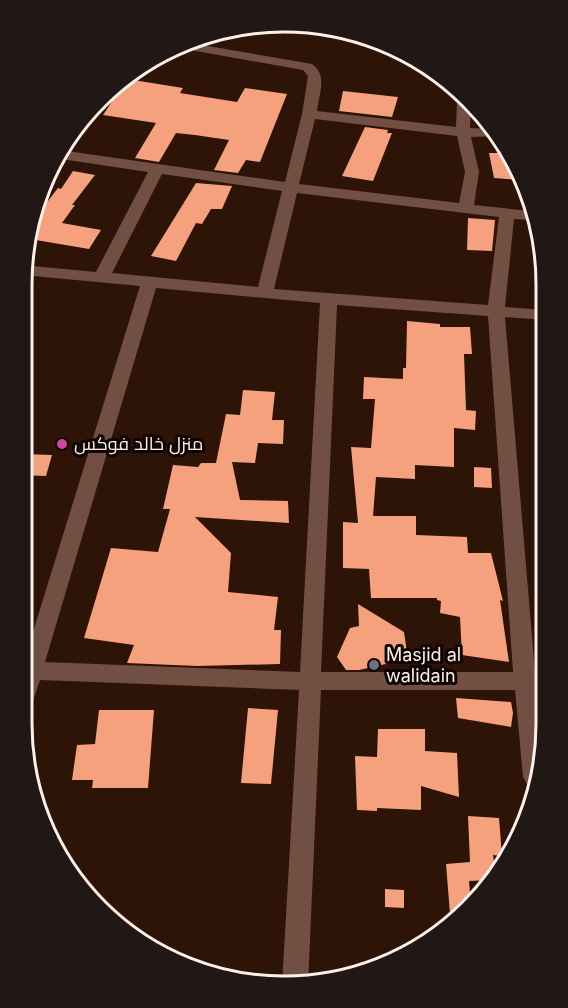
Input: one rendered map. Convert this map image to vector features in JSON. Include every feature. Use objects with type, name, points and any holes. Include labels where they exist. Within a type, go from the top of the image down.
[{"type":"street","points":[[195,48],[307,67],[313,71],[315,76],[292,188],[265,293]]},
{"type":"street","points":[[464,106],[463,132],[472,172],[466,208]]},
{"type":"street","points":[[309,114],[486,133]]},
{"type":"street","points":[[65,157],[292,188],[527,215]]},
{"type":"street","points":[[101,278],[156,169]]},
{"type":"street","points":[[507,213],[496,311],[535,681],[536,744]]},
{"type":"street","points":[[32,271],[329,299],[536,314]]},
{"type":"street","points":[[32,654],[149,283]]},
{"type":"street","points":[[295,976],[308,681],[329,299]]},
{"type":"street","points":[[32,670],[308,681],[535,681]]},
{"type":"building","points":[[135,80],[183,88],[180,93],[237,102],[245,88],[287,94],[260,162],[246,160],[238,173],[214,170],[229,140],[195,135],[176,133],[159,162],[135,158],[156,123],[103,115],[116,96]]},
{"type":"building","points":[[343,91],[398,97],[392,117],[339,111]]},
{"type":"building","points":[[365,127],[388,130],[387,133],[392,133],[373,181],[342,176]]},
{"type":"building","points":[[489,153],[500,153],[514,180],[494,178]]},
{"type":"building","points":[[73,171],[95,175],[72,205],[75,205],[62,223],[101,230],[89,249],[35,240],[44,206],[58,188],[61,189]]},
{"type":"building","points":[[196,183],[232,186],[222,209],[211,209],[202,224],[196,223],[176,261],[151,256]]},
{"type":"building","points":[[468,218],[495,220],[492,251],[467,250]]},
{"type":"building","points":[[407,321],[440,324],[440,327],[470,327],[472,354],[464,354],[466,410],[476,411],[475,430],[454,428],[454,467],[415,465],[415,479],[376,477],[373,516],[416,516],[416,535],[467,537],[468,553],[491,553],[503,601],[500,600],[509,662],[462,655],[460,617],[440,613],[441,601],[437,598],[371,598],[369,569],[343,568],[343,522],[358,523],[351,447],[371,448],[375,399],[363,399],[364,377],[403,379],[403,368],[406,368]]},
{"type":"building","points":[[243,390],[275,392],[272,420],[284,420],[283,444],[258,443],[255,463],[232,462],[240,500],[288,501],[289,523],[195,517],[231,553],[228,592],[278,597],[274,630],[281,630],[280,664],[197,666],[127,663],[134,645],[84,638],[111,548],[158,552],[170,509],[163,509],[173,465],[198,467],[201,463],[216,463],[226,414],[240,415]]},
{"type":"building","points":[[32,454],[52,455],[46,476],[32,475]]},
{"type":"building","points":[[474,467],[491,468],[492,488],[474,487]]},
{"type":"building","points":[[358,604],[404,632],[408,659],[359,670],[346,670],[337,657],[350,628],[359,626]]},
{"type":"building","points":[[456,698],[511,702],[513,713],[511,727],[458,718]]},
{"type":"building","points":[[248,708],[278,710],[271,784],[241,783]]},
{"type":"building","points":[[99,710],[154,710],[148,788],[92,788],[93,780],[72,780],[77,745],[95,744]]},
{"type":"building","points":[[378,729],[425,729],[425,751],[457,753],[459,797],[421,786],[421,810],[377,808],[377,811],[357,810],[355,756],[377,757]]},
{"type":"building","points":[[468,816],[499,818],[502,852],[499,856],[493,855],[494,863],[482,880],[469,881],[470,895],[450,914],[446,864],[470,862]]},
{"type":"building","points":[[385,889],[404,890],[404,908],[385,907]]},
{"type":"place","name":"منزل خالد فوكس","points":[[62,444]]},
{"type":"place","name":"Masjid al walidain","points":[[374,665]]}]
